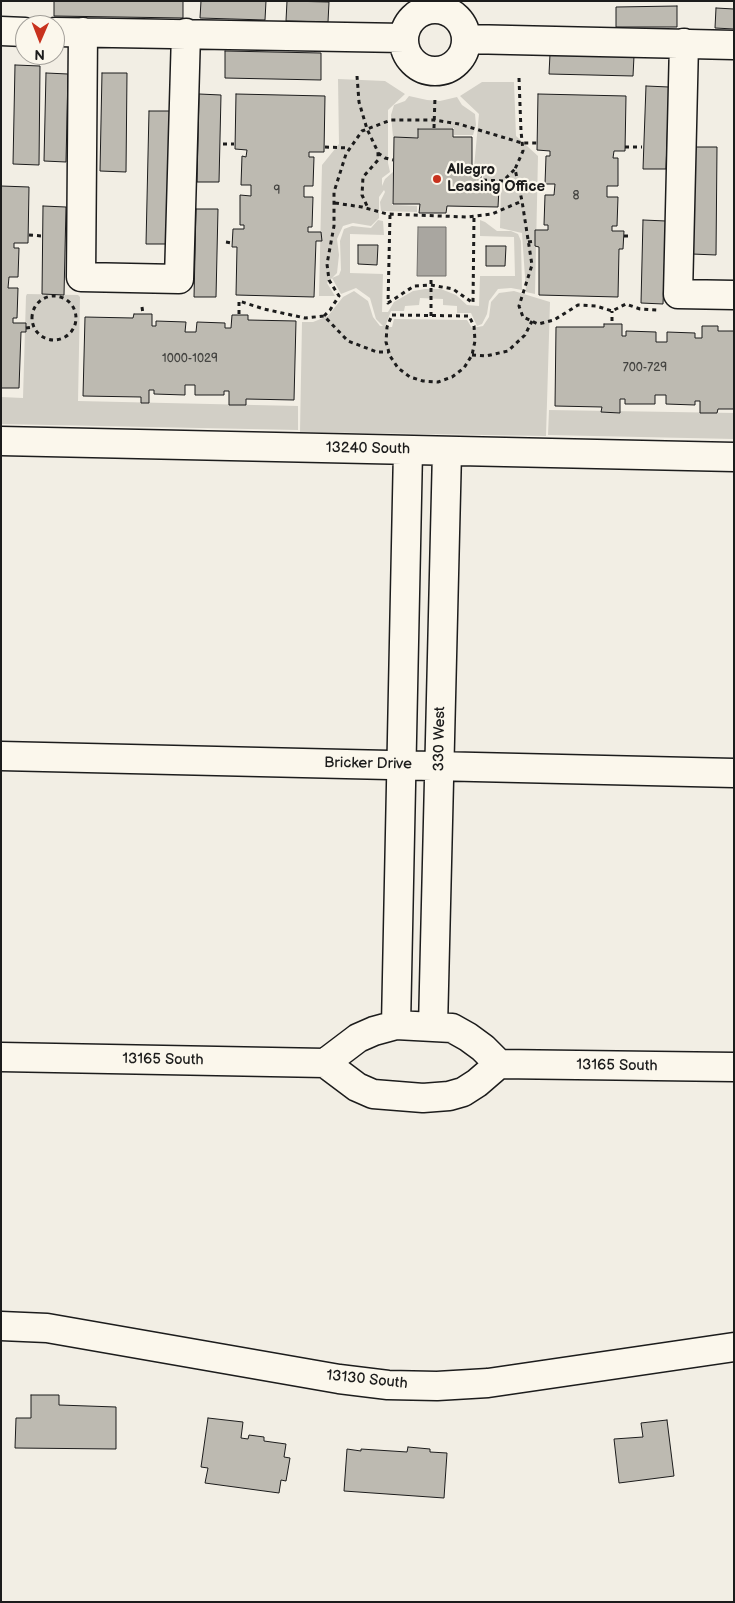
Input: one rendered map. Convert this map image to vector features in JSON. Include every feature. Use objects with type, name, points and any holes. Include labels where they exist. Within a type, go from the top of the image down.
[{"type":"street","points":[[65,32],[186,33],[412,18],[432,8],[442,9],[458,18],[684,43],[734,45]]},
{"type":"street","points":[[412,18],[403,44],[406,54],[420,68],[430,71],[440,71],[450,67],[458,61],[464,52],[458,18]]},
{"type":"street","points":[[1,31],[15,32]]},
{"type":"street","points":[[83,32],[81,277],[169,279],[179,279],[186,33]]},
{"type":"street","points":[[684,43],[678,294],[734,296]]},
{"type":"street","name":"13240 South","points":[[1,441],[734,457]]},
{"type":"street","points":[[396,1025],[408,450]]},
{"type":"street","name":"330 West","points":[[433,1027],[447,451]]},
{"type":"street","name":"Bricker Drive","points":[[1,756],[734,773]]},
{"type":"street","points":[[396,1025],[433,1027],[452,1028],[468,1036],[499,1064],[477,1084],[463,1092],[449,1096],[423,1098],[373,1094],[358,1088],[325,1064],[358,1038],[374,1031],[396,1025]]},
{"type":"street","name":"13165 South","points":[[1,1058],[325,1064]]},
{"type":"street","name":"13165 South","points":[[499,1064],[734,1067]]},
{"type":"street","name":"13130 South","points":[[1,1326],[56,1329],[338,1379],[388,1385],[437,1386],[488,1383],[734,1347]]},
{"type":"path","points":[[357,76],[359,102],[367,129],[378,152],[385,158],[392,160]]},
{"type":"path","points":[[483,180],[503,180],[515,169],[523,150],[519,78]]},
{"type":"path","points":[[434,128],[435,97]]},
{"type":"path","points":[[239,314],[239,301],[264,309],[305,318],[324,316],[330,310],[338,296],[329,280],[326,264],[334,226],[334,192],[346,154],[362,131],[391,120],[434,120],[459,124],[522,143],[537,143]]},
{"type":"path","points":[[223,144],[234,144]]},
{"type":"path","points":[[325,147],[350,148]]},
{"type":"path","points":[[625,147],[642,147]]},
{"type":"path","points":[[368,209],[362,194],[364,177],[378,160],[378,152]]},
{"type":"path","points":[[515,169],[532,265],[519,306],[523,317],[538,324],[554,320],[578,305],[596,306],[612,311],[626,304],[640,309],[659,310]]},
{"type":"path","points":[[334,203],[390,214],[474,216],[492,214],[522,201]]},
{"type":"path","points":[[390,214],[388,303],[414,286],[431,284],[454,289],[473,303],[474,216]]},
{"type":"path","points":[[29,235],[42,236]]},
{"type":"path","points":[[624,236],[630,236]]},
{"type":"path","points":[[528,242],[535,241]]},
{"type":"path","points":[[226,242],[232,242]]},
{"type":"path","points":[[431,278],[431,316]]},
{"type":"path","points":[[55,296],[62,297],[73,306],[76,320],[74,327],[65,337],[50,340],[38,333],[34,327],[33,312],[41,300],[55,296]]},
{"type":"path","points":[[142,307],[144,314]]},
{"type":"path","points":[[612,311],[612,321]]},
{"type":"path","points":[[324,316],[348,341],[377,352],[389,352]]},
{"type":"path","points":[[392,316],[469,316],[474,326],[475,341],[472,356],[464,368],[452,377],[438,382],[423,382],[410,377],[398,368],[389,352],[386,342],[387,327],[392,316]]},
{"type":"path","points":[[472,356],[486,356],[508,351],[525,335],[532,321]]},
{"type":"path","points":[[26,328],[34,327]]},
{"type":"shaded area","points":[[338,79],[385,81],[405,94],[388,110],[388,163],[390,172],[382,178],[382,186],[385,179],[393,172],[392,205],[417,206],[417,212],[381,211],[380,202],[385,192],[384,190],[379,197],[379,218],[371,226],[353,223],[343,226],[337,239],[339,255],[337,273],[327,283],[335,296],[319,296],[322,165],[339,144]]},
{"type":"shaded area","points":[[482,82],[514,82],[516,136],[538,156],[535,294],[526,292],[522,233],[500,228],[501,186],[483,186],[483,168],[474,167],[479,114],[460,96]]},
{"type":"shaded area","points":[[409,96],[440,101],[457,97],[462,105],[475,114],[476,125],[473,135],[454,135],[454,128],[418,128],[418,137],[393,137],[391,115],[394,105],[405,101]]},
{"type":"shaded area","points":[[378,220],[383,221],[384,235],[350,234],[350,273],[383,274],[382,312],[388,312],[394,302],[413,291],[425,289],[441,289],[456,295],[467,305],[479,306],[480,276],[515,276],[514,237],[480,236],[480,220],[497,231],[511,231],[518,234],[521,241],[522,290],[511,288],[498,289],[489,301],[487,314],[482,324],[477,326],[471,313],[457,313],[457,306],[443,305],[443,299],[420,298],[419,305],[405,306],[404,311],[391,311],[385,327],[392,327],[394,319],[467,320],[472,328],[483,326],[489,317],[491,302],[499,293],[514,291],[550,302],[546,436],[300,432],[302,322],[313,322],[328,316],[343,297],[354,291],[368,301],[373,317],[380,326],[383,326],[376,319],[370,298],[356,288],[341,294],[332,278],[339,275],[341,270],[340,241],[344,229],[352,226],[371,228]]},
{"type":"shaded area","points":[[418,227],[446,227],[446,276],[417,276]]},
{"type":"shaded area","points":[[27,294],[78,295],[80,297],[78,401],[298,406],[298,430],[1,424],[1,397],[23,398]]},
{"type":"shaded area","points":[[549,410],[734,413],[734,439],[548,435]]},
{"type":"building","points":[[54,1],[183,1],[183,18],[54,15]]},
{"type":"building","points":[[201,1],[266,1],[265,20],[200,18]]},
{"type":"building","points":[[287,1],[329,2],[328,22],[286,21]]},
{"type":"building","points":[[677,6],[677,27],[616,27],[616,7]]},
{"type":"building","points":[[716,8],[734,9],[734,29],[715,28]]},
{"type":"building","points":[[225,51],[321,53],[321,80],[225,78]]},
{"type":"building","points":[[550,54],[634,56],[633,76],[549,74]]},
{"type":"building","points":[[15,65],[40,66],[39,165],[13,164]]},
{"type":"building","points":[[46,73],[68,74],[66,162],[44,161]]},
{"type":"building","points":[[102,73],[127,73],[126,172],[100,171]]},
{"type":"building","points":[[646,86],[669,87],[666,169],[643,169]]},
{"type":"building","points":[[199,94],[221,95],[219,182],[197,182]]},
{"type":"building","points":[[236,94],[325,96],[324,152],[309,152],[309,157],[314,157],[313,186],[304,186],[304,197],[313,197],[312,227],[308,227],[308,232],[321,232],[322,241],[316,241],[314,297],[236,295],[237,247],[232,247],[233,229],[244,229],[244,225],[240,225],[240,195],[251,196],[251,185],[241,185],[242,156],[246,157],[247,150],[235,149]]},
{"type":"building","points":[[538,94],[626,96],[625,151],[614,151],[613,158],[618,158],[618,186],[607,186],[607,197],[618,197],[617,226],[612,226],[612,231],[624,231],[623,249],[619,249],[618,297],[539,295],[539,247],[535,246],[535,230],[548,230],[548,225],[544,225],[545,195],[554,195],[555,184],[545,184],[546,156],[550,156],[550,151],[537,150]]},
{"type":"building","points":[[149,111],[170,111],[168,244],[146,244]]},
{"type":"building","name":"Allegro Leasing Office","points":[[418,129],[453,129],[453,137],[472,137],[472,169],[481,169],[481,188],[499,188],[498,207],[447,206],[446,213],[419,213],[420,204],[393,204],[394,137],[418,138]]},
{"type":"building","points":[[694,147],[717,147],[716,255],[692,254]]},
{"type":"building","points":[[1,186],[29,187],[28,243],[14,243],[14,248],[19,248],[18,277],[9,277],[8,288],[18,288],[17,318],[13,318],[13,323],[26,323],[26,332],[21,332],[19,388],[1,388]]},
{"type":"building","points":[[43,206],[66,207],[64,295],[42,294]]},
{"type":"building","points":[[196,209],[218,209],[216,297],[194,297]]},
{"type":"building","points":[[643,220],[666,221],[663,304],[641,303]]},
{"type":"building","points":[[358,245],[378,245],[377,265],[358,264]]},
{"type":"building","points":[[486,246],[506,246],[505,266],[486,266]]},
{"type":"building","points":[[134,314],[152,314],[152,326],[156,326],[156,321],[186,322],[185,332],[196,332],[197,322],[225,323],[225,328],[231,328],[232,315],[248,315],[248,320],[296,321],[294,400],[246,399],[246,405],[229,405],[229,391],[224,391],[224,395],[195,395],[195,385],[185,385],[185,395],[154,394],[154,390],[149,390],[149,403],[141,403],[141,397],[83,396],[85,317],[133,318]]},
{"type":"building","points":[[604,324],[622,324],[622,336],[626,336],[626,331],[656,332],[656,342],[667,342],[667,332],[695,333],[695,338],[702,338],[702,326],[718,326],[718,331],[734,331],[734,409],[718,409],[717,413],[700,413],[700,401],[695,401],[695,405],[666,404],[666,395],[655,395],[655,404],[625,404],[625,399],[620,399],[620,413],[601,412],[602,407],[555,406],[556,327],[604,327]]},
{"type":"building","points":[[31,1395],[59,1395],[59,1405],[116,1407],[116,1449],[15,1448],[16,1418],[31,1418]]},
{"type":"building","points":[[208,1418],[243,1422],[241,1438],[248,1439],[249,1435],[264,1437],[264,1441],[286,1444],[284,1457],[290,1458],[286,1481],[281,1480],[279,1493],[205,1483],[208,1468],[201,1467]]},
{"type":"building","points":[[667,1420],[674,1476],[619,1483],[614,1439],[643,1437],[641,1423]]},
{"type":"building","points":[[408,1447],[430,1449],[430,1452],[447,1453],[444,1498],[344,1491],[347,1449],[407,1452]]},
{"type":"place","name":"Allegro Leasing Office","points":[[437,179]]}]
